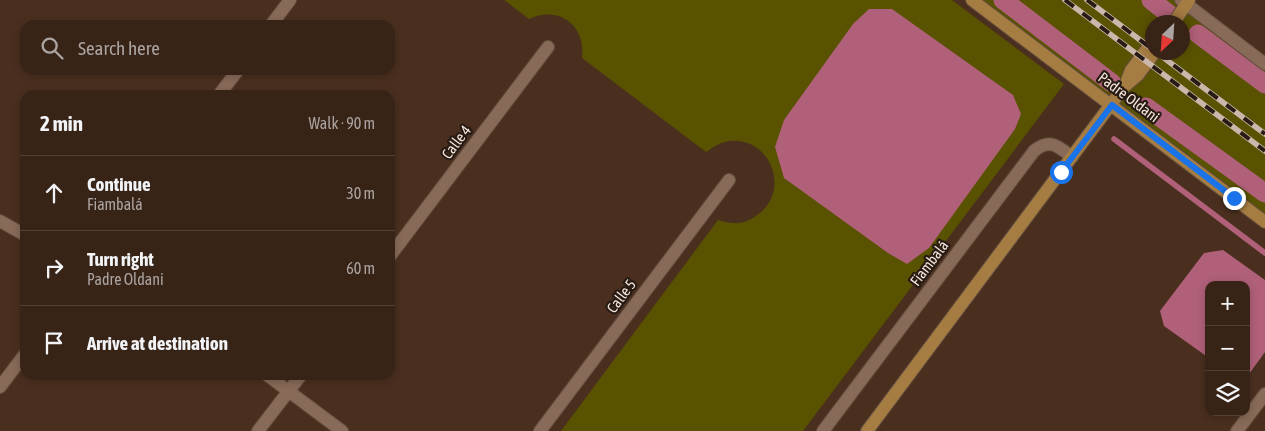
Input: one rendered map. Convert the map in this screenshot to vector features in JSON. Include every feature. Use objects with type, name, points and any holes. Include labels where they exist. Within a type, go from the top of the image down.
[{"type":"street","points":[[275,20],[290,0]]},
{"type":"street","name":"Padre Oldani","points":[[972,0],[1265,222]]},
{"type":"street","points":[[1177,15],[1185,1],[1265,64]]},
{"type":"street","name":"Calle 4","points":[[395,249],[548,47]]},
{"type":"street","points":[[866,431],[1112,105],[1124,87],[1131,70],[1145,51]]},
{"type":"street","points":[[1124,87],[1138,75],[1149,60]]},
{"type":"street","points":[[223,90],[234,75]]},
{"type":"street","name":"Fiambalá","points":[[823,431],[1034,151],[1042,144],[1052,144],[1060,147],[1072,157]]},
{"type":"street","name":"Calle 5","points":[[540,431],[728,180]]},
{"type":"street","points":[[0,221],[20,232]]},
{"type":"street","points":[[0,387],[20,361]]},
{"type":"street","points":[[274,380],[342,431]]},
{"type":"street","points":[[258,431],[297,380]]},
{"type":"street","points":[[1237,431],[1265,394]]},
{"type":"shaded area","points":[[504,0],[952,0],[1064,84],[803,431],[561,431],[718,220],[741,223],[758,215],[770,202],[774,190],[774,177],[765,155],[755,147],[744,142],[730,141],[706,152],[582,58],[580,36],[575,27],[568,21],[560,16],[550,15],[540,15],[529,19]]},
{"type":"shaded area","points":[[972,0],[1181,0],[1265,64],[1265,222]]},
{"type":"shaded area","points":[[869,9],[892,9],[1013,95],[1021,114],[1015,129],[929,248],[907,264],[888,253],[784,178],[775,147],[784,120],[853,24]]},
{"type":"shaded area","points":[[1223,250],[1265,280],[1265,352],[1250,373],[1250,281],[1205,281],[1205,355],[1164,326],[1160,311],[1204,253]]},
{"type":"waterway","points":[[1003,0],[1112,83]]},
{"type":"waterway","points":[[1151,0],[1170,15]]},
{"type":"waterway","points":[[1198,34],[1265,84]]},
{"type":"waterway","points":[[1146,107],[1265,193]]},
{"type":"waterway","points":[[1114,139],[1265,253]]},
{"type":"railway","points":[[1065,0],[1265,151]]},
{"type":"railway","points":[[1087,0],[1145,44]]},
{"type":"railway","points":[[1167,60],[1265,134]]},
{"type":"route","points":[[1061,172],[1112,105],[1234,198]]}]
